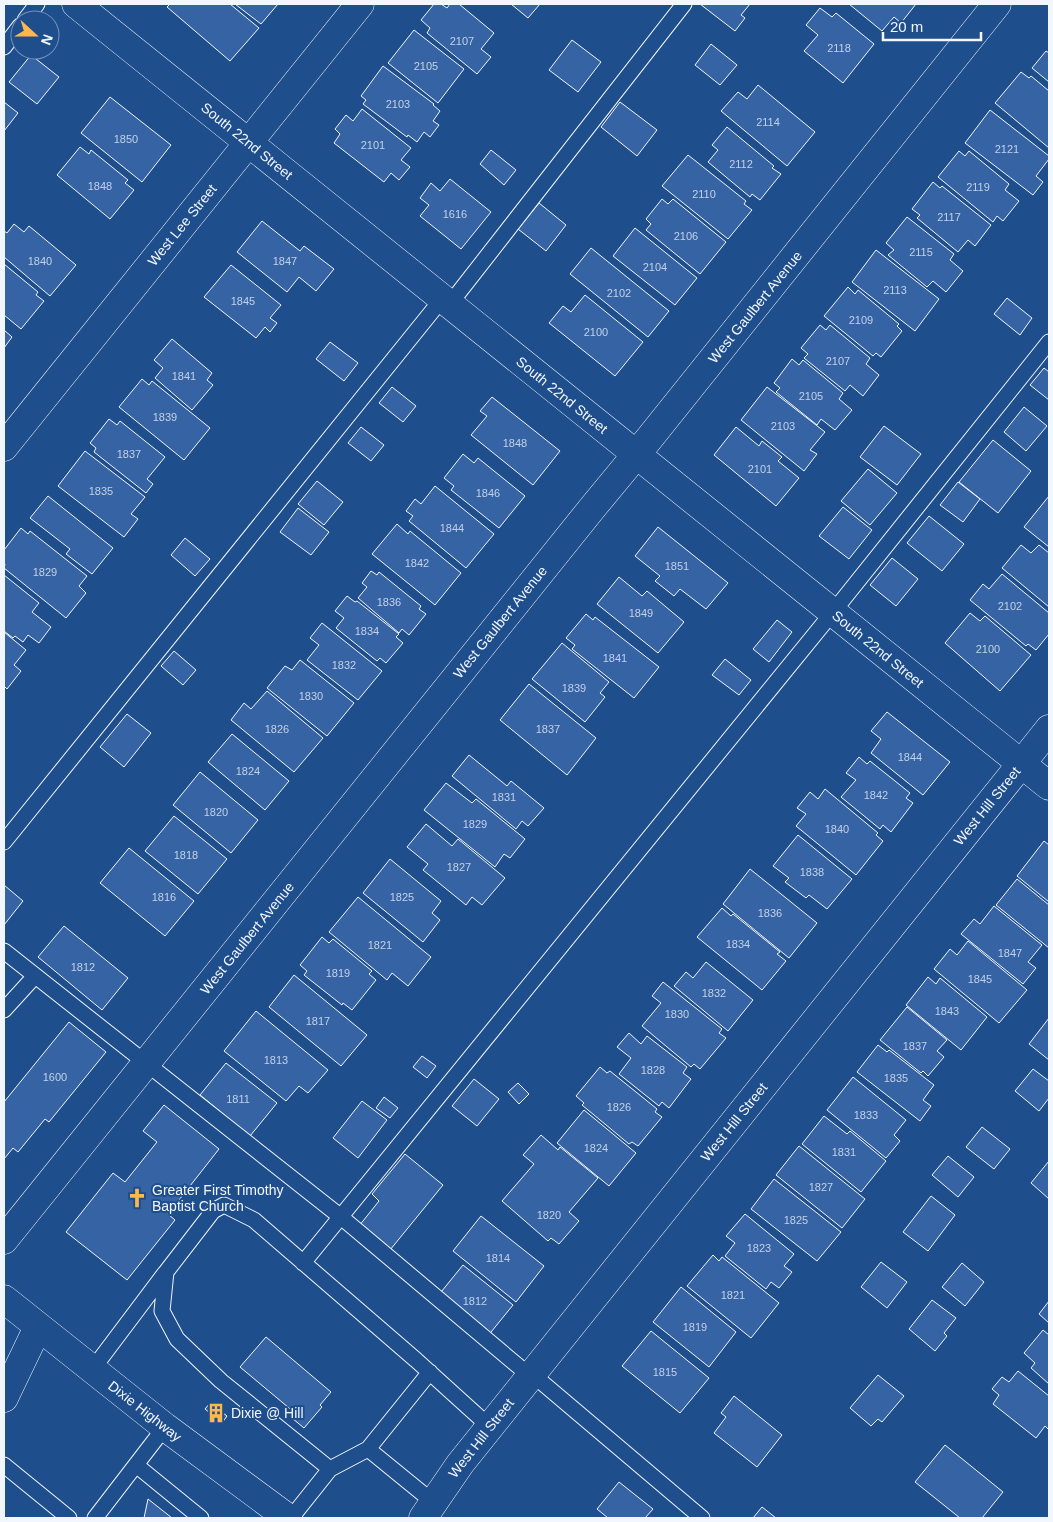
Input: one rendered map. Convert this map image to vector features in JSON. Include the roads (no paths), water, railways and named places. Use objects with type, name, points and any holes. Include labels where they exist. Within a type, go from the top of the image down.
[{"type":"street","name":"South 22nd Street","points":[[76,4],[1049,786]]},
{"type":"street","name":"West Lee Street","points":[[4,447],[360,4]]},
{"type":"street","name":"West Gaulbert Avenue","points":[[4,1240],[997,4]]},
{"type":"street","name":"West Hill Street","points":[[428,1510],[460,1464],[1049,729]]},
{"type":"street","name":"Dixie Highway","points":[[4,1299],[165,1427],[286,1518]]},
{"type":"street","points":[[4,1398],[38,1327]]},
{"type":"lane","points":[[4,842],[446,302],[684,4]]},
{"type":"lane","points":[[304,1263],[833,612],[1049,342]]},
{"type":"lane","points":[[4,951],[341,1218],[702,1518]]},
{"type":"lane","points":[[4,1010],[35,976]]},
{"type":"lane","points":[[92,1370],[212,1211],[224,1205],[254,1220],[430,1372],[490,1427]]},
{"type":"lane","points":[[166,1272],[162,1311],[177,1338],[221,1381],[330,1469]]},
{"type":"lane","points":[[286,1518],[330,1469],[368,1449],[430,1372]]},
{"type":"lane","points":[[95,1518],[165,1427]]},
{"type":"lane","points":[[368,1449],[428,1510]]},
{"type":"lane","points":[[4,1465],[63,1517]]},
{"type":"lane","points":[[136,1465],[201,1518]]},
{"type":"place","name":"Greater First Timothy Baptist Church","points":[[137,1198]]},
{"type":"place","name":"Dixie @ Hill","points":[[216,1413]]}]
